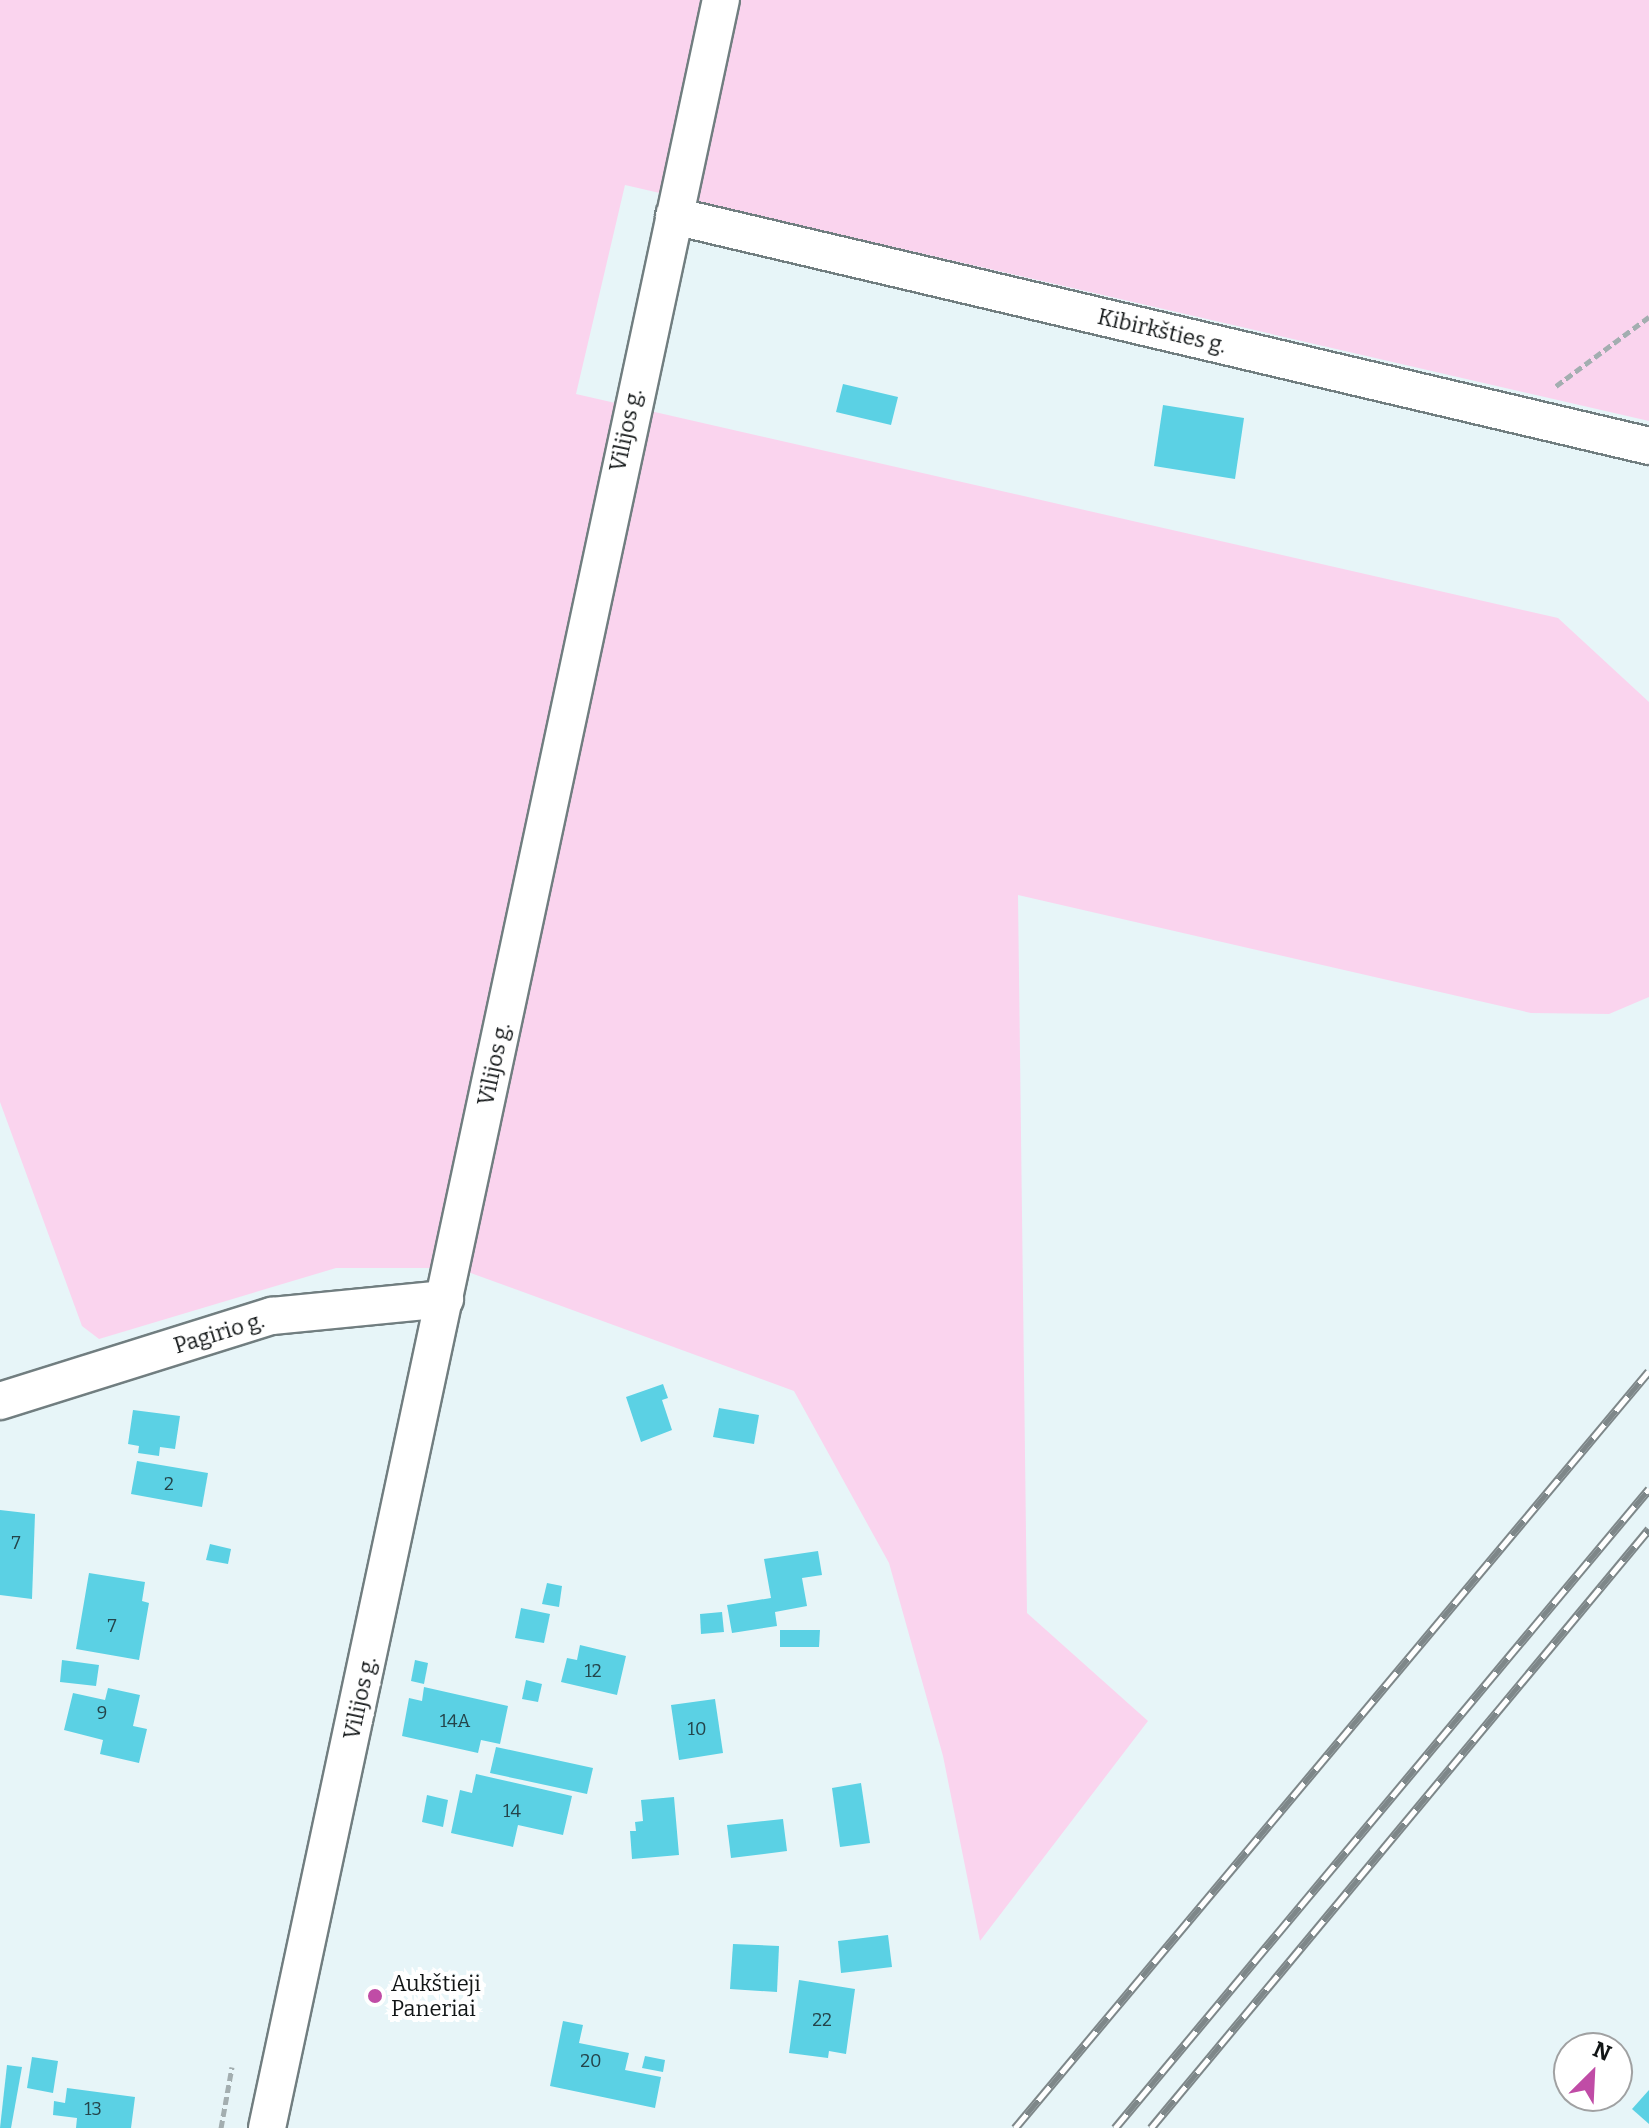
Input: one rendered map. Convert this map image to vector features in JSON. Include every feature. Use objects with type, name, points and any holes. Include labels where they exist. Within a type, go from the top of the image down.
[{"type":"street","name":"Vilijos g.","points":[[267,2128],[721,0]]},
{"type":"street","name":"Kibirkšties g.","points":[[674,216],[1649,446]]},
{"type":"street","name":"Pagirio g.","points":[[0,1401],[272,1316],[445,1299]]},
{"type":"path","points":[[1516,414],[1649,317]]},
{"type":"path","points":[[221,2128],[232,2067]]},
{"type":"shaded area","points":[[0,0],[1649,0],[1649,421],[625,185],[576,394],[1558,618],[1649,702],[1649,997],[1609,1014],[1531,1013],[1018,895],[1027,1613],[1148,1721],[980,1941],[943,1756],[889,1563],[794,1391],[457,1268],[336,1268],[99,1339],[82,1326],[0,1102]]},
{"type":"building","points":[[843,384],[898,397],[891,425],[836,412]]},
{"type":"building","points":[[1163,405],[1244,418],[1235,479],[1154,466]]},
{"type":"building","points":[[663,1384],[668,1398],[662,1400],[672,1430],[641,1442],[626,1397]]},
{"type":"building","points":[[719,1408],[759,1415],[754,1444],[713,1437]]},
{"type":"building","points":[[133,1410],[180,1416],[175,1449],[160,1447],[159,1456],[138,1453],[139,1446],[128,1444]]},
{"type":"building","points":[[137,1461],[208,1473],[202,1507],[131,1494]]},
{"type":"building","points":[[0,1510],[35,1514],[32,1599],[0,1595]]},
{"type":"building","points":[[210,1544],[231,1549],[228,1564],[206,1560]]},
{"type":"building","points":[[818,1551],[822,1575],[802,1578],[807,1606],[775,1612],[777,1626],[732,1633],[727,1605],[771,1598],[764,1559]]},
{"type":"building","points":[[89,1573],[145,1582],[142,1601],[149,1603],[139,1660],[76,1649]]},
{"type":"building","points":[[547,1583],[562,1586],[559,1607],[542,1604]]},
{"type":"building","points":[[521,1608],[550,1614],[544,1643],[515,1638]]},
{"type":"building","points":[[722,1612],[724,1632],[701,1634],[700,1614]]},
{"type":"building","points":[[780,1630],[820,1630],[819,1647],[780,1647]]},
{"type":"building","points":[[580,1645],[626,1656],[617,1695],[561,1682],[567,1658],[577,1660]]},
{"type":"building","points":[[62,1660],[99,1665],[96,1686],[60,1682]]},
{"type":"building","points":[[415,1660],[428,1663],[424,1684],[411,1681]]},
{"type":"building","points":[[526,1680],[542,1684],[538,1702],[522,1699]]},
{"type":"building","points":[[424,1687],[508,1706],[500,1744],[481,1740],[478,1753],[402,1736],[409,1698],[422,1701]]},
{"type":"building","points":[[108,1688],[140,1695],[133,1726],[147,1729],[139,1763],[100,1754],[103,1740],[64,1730],[73,1693],[105,1700]]},
{"type":"building","points":[[715,1699],[723,1753],[679,1760],[671,1705]]},
{"type":"building","points":[[496,1747],[593,1768],[587,1794],[490,1773]]},
{"type":"building","points":[[476,1774],[572,1796],[563,1835],[518,1825],[513,1847],[451,1833],[460,1790],[472,1793]]},
{"type":"building","points":[[861,1783],[870,1843],[840,1847],[832,1788]]},
{"type":"building","points":[[427,1795],[448,1800],[443,1827],[422,1822]]},
{"type":"building","points":[[674,1797],[679,1855],[632,1859],[630,1831],[636,1831],[635,1822],[643,1821],[641,1800]]},
{"type":"building","points":[[783,1819],[787,1851],[731,1858],[727,1825]]},
{"type":"building","points":[[888,1935],[892,1967],[841,1973],[838,1941]]},
{"type":"building","points":[[733,1944],[779,1946],[777,1992],[730,1989]]},
{"type":"building","points":[[799,1980],[855,1989],[846,2054],[829,2051],[828,2058],[789,2053]]},
{"type":"building","points":[[563,2021],[583,2025],[579,2043],[629,2053],[625,2070],[661,2077],[655,2108],[550,2086]]},
{"type":"building","points":[[645,2056],[665,2060],[663,2072],[642,2068]]},
{"type":"building","points":[[32,2057],[58,2061],[53,2093],[27,2088]]},
{"type":"building","points":[[7,2065],[22,2067],[11,2128],[0,2128]]},
{"type":"building","points":[[67,2088],[135,2097],[131,2128],[76,2128],[77,2118],[53,2115],[54,2101],[65,2103]]},
{"type":"building","points":[[1649,2090],[1649,2124],[1633,2108]]},
{"type":"railway","points":[[1015,2128],[1649,1371]]},
{"type":"railway","points":[[1115,2128],[1649,1489]]},
{"type":"railway","points":[[1151,2128],[1649,1529]]},
{"type":"place","name":"Aukštieji Paneriai","points":[[375,1996]]}]
